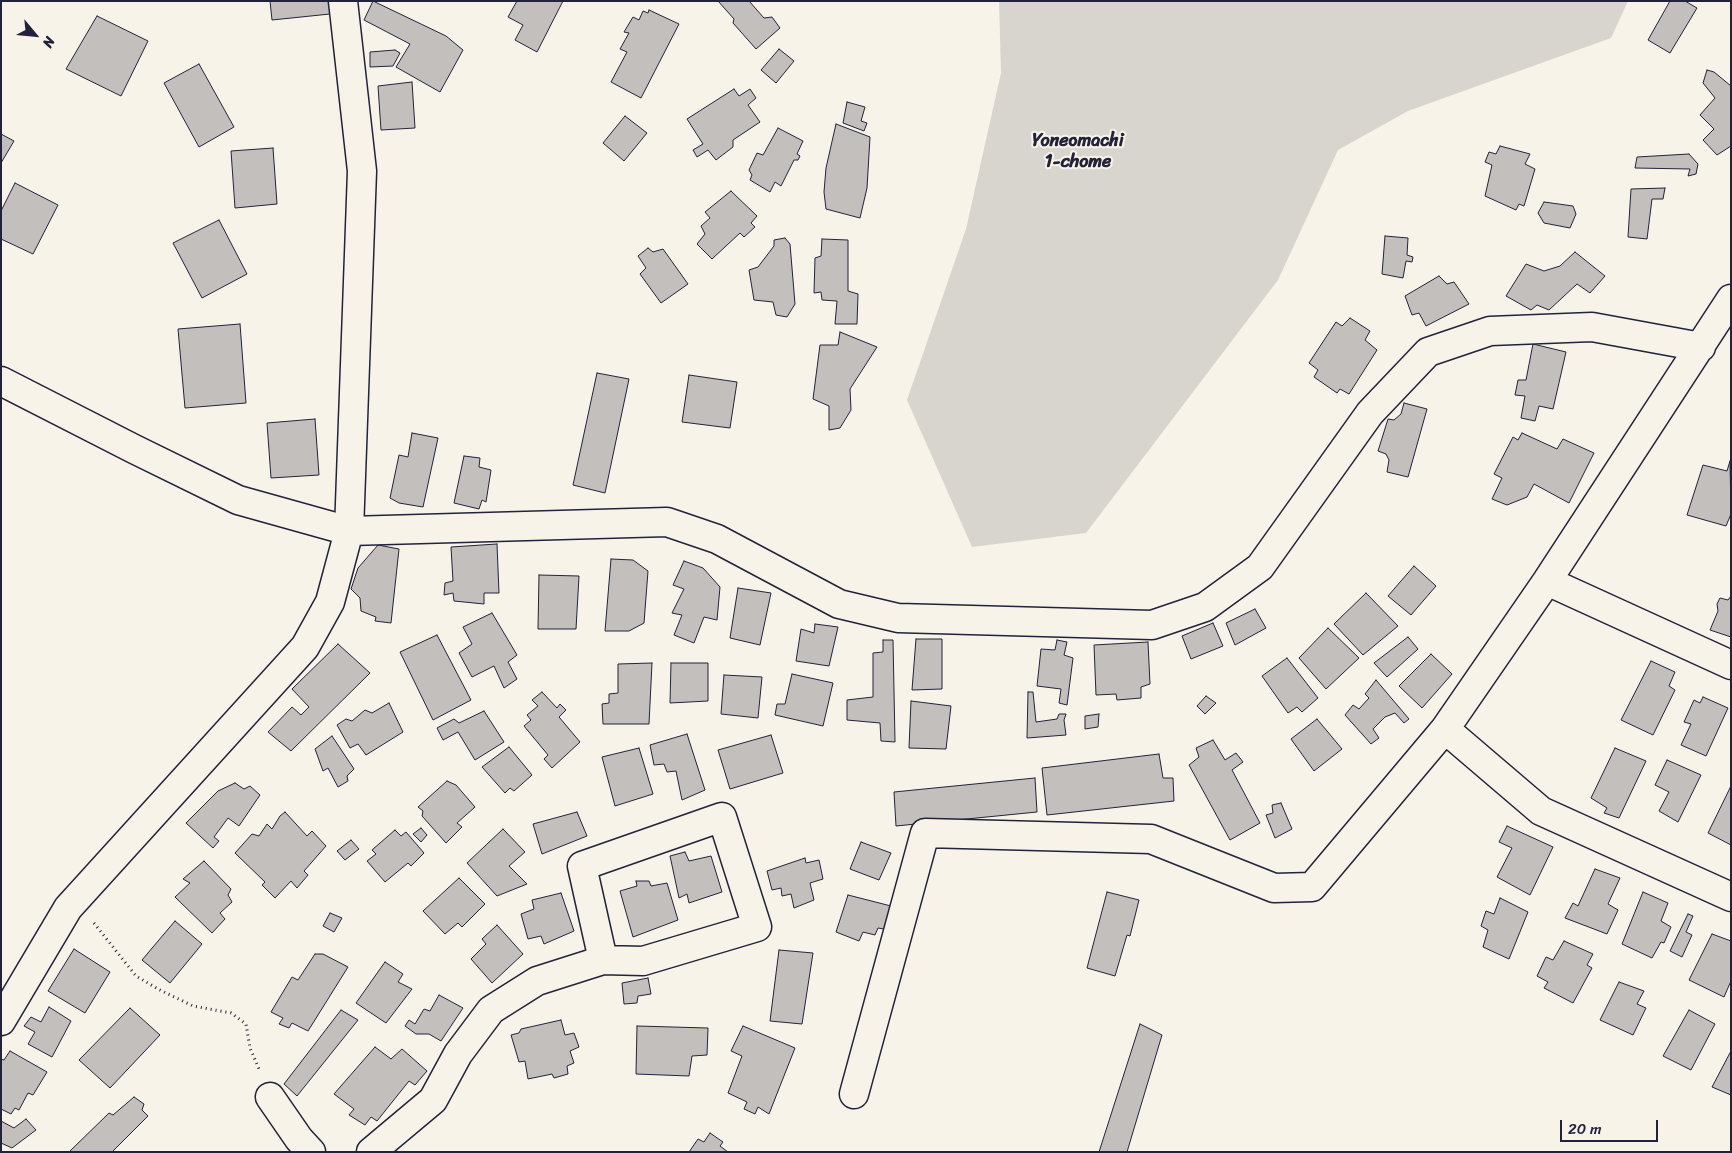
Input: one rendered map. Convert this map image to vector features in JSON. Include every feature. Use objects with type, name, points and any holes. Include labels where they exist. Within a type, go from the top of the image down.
[{"type":"street","points":[[1,1021],[68,908],[305,647],[330,602],[349,531],[362,171],[343,1]]},
{"type":"street","points":[[854,1094],[925,833],[1151,839],[1274,888],[1312,887],[1445,729],[1547,581],[1731,299]]},
{"type":"street","points":[[1,381],[134,450],[238,500],[349,531],[667,522],[717,540],[839,604],[898,618],[1152,625],[1205,607],[1260,567],[1370,413],[1428,352],[1490,331],[1592,327],[1701,346]]},
{"type":"street","points":[[1547,581],[1731,665]]},
{"type":"street","points":[[1445,729],[1541,810],[1731,896]]},
{"type":"street","points":[[371,1152],[433,1100],[458,1054],[491,1010],[537,981],[603,960],[643,961],[757,928],[722,817],[582,866],[603,960]]},
{"type":"street","points":[[270,1097],[299,1139],[311,1152]]},
{"type":"path","points":[[75,902],[112,944],[136,976],[193,1006],[231,1013],[246,1024],[250,1048],[270,1097]]},
{"type":"shaded area","points":[[999,1],[1628,1],[1611,38],[1408,111],[1338,150],[1278,280],[1086,533],[972,547],[907,400],[966,229],[1001,73]]},
{"type":"building","points":[[270,1],[329,1],[330,14],[272,20]]},
{"type":"building","points":[[373,1],[446,36],[463,50],[440,92],[396,67],[410,44],[364,20]]},
{"type":"building","points":[[517,1],[563,1],[537,52],[515,40],[523,25],[508,17]]},
{"type":"building","points":[[718,1],[749,1],[764,18],[772,17],[780,28],[756,49],[733,23],[734,19]]},
{"type":"building","points":[[1670,1],[1685,1],[1697,8],[1670,53],[1648,40]]},
{"type":"building","points":[[649,10],[679,24],[641,98],[611,82],[627,52],[620,49],[629,33],[624,32],[633,17],[639,20],[643,11],[648,13]]},
{"type":"building","points":[[97,16],[148,41],[121,96],[66,69]]},
{"type":"building","points":[[779,49],[794,61],[776,83],[761,70]]},
{"type":"building","points":[[395,50],[400,53],[393,66],[370,67],[370,52]]},
{"type":"building","points":[[199,64],[234,127],[199,147],[164,83]]},
{"type":"building","points":[[1707,70],[1714,72],[1731,86],[1731,146],[1717,155],[1703,140],[1714,129],[1700,115],[1715,98],[1703,83]]},
{"type":"building","points":[[412,82],[415,128],[381,130],[378,86]]},
{"type":"building","points":[[734,89],[739,96],[750,89],[756,98],[748,105],[760,122],[733,140],[733,147],[716,160],[708,150],[697,157],[693,150],[703,144],[687,119]]},
{"type":"building","points":[[847,102],[865,107],[861,121],[867,123],[864,131],[843,123]]},
{"type":"building","points":[[625,116],[647,133],[624,161],[603,143]]},
{"type":"building","points":[[836,124],[870,137],[867,188],[860,218],[826,209],[824,192],[826,168]]},
{"type":"building","points":[[778,128],[803,141],[797,154],[800,156],[798,160],[794,160],[781,186],[775,182],[770,192],[750,180],[752,175],[749,170],[757,153],[763,155]]},
{"type":"building","points":[[1,134],[14,141],[1,163]]},
{"type":"building","points":[[1500,146],[1530,154],[1525,164],[1535,169],[1524,206],[1519,204],[1516,210],[1485,196],[1492,165],[1485,162],[1489,152],[1496,154]]},
{"type":"building","points":[[273,148],[277,204],[235,208],[231,151]]},
{"type":"building","points":[[1689,154],[1698,164],[1696,174],[1688,176],[1690,169],[1635,168],[1637,157]]},
{"type":"building","points":[[15,183],[58,205],[33,254],[1,239],[1,211]]},
{"type":"building","points":[[1665,188],[1663,199],[1652,199],[1647,239],[1628,237],[1631,189]]},
{"type":"building","points":[[731,191],[757,216],[751,223],[755,227],[744,237],[740,233],[712,259],[697,244],[705,234],[701,226],[710,218],[705,212]]},
{"type":"building","points":[[1544,202],[1573,206],[1576,214],[1570,228],[1544,223],[1538,213]]},
{"type":"building","points":[[219,220],[247,274],[202,298],[173,243]]},
{"type":"building","points":[[1385,236],[1408,238],[1407,255],[1413,257],[1412,262],[1406,261],[1403,278],[1382,274]]},
{"type":"building","points":[[785,238],[790,244],[795,304],[787,317],[776,315],[773,302],[754,300],[749,270],[758,267],[774,246],[774,240]]},
{"type":"building","points":[[822,239],[848,240],[848,291],[858,294],[857,324],[835,324],[837,301],[822,300],[821,292],[814,293],[815,258],[821,256]]},
{"type":"building","points":[[648,248],[653,252],[663,249],[688,284],[661,303],[640,274],[646,268],[638,256]]},
{"type":"building","points":[[1575,252],[1605,276],[1590,293],[1577,284],[1549,310],[1537,305],[1531,310],[1506,296],[1526,264],[1544,271],[1560,266]]},
{"type":"building","points":[[1439,276],[1447,284],[1454,282],[1469,304],[1426,326],[1419,313],[1412,315],[1405,296]]},
{"type":"building","points":[[1350,318],[1370,331],[1365,340],[1377,350],[1349,394],[1340,389],[1337,393],[1314,377],[1318,370],[1309,363],[1336,322],[1342,326]]},
{"type":"building","points":[[240,324],[246,403],[185,408],[178,329]]},
{"type":"building","points":[[840,332],[877,347],[850,389],[851,410],[840,428],[829,430],[829,406],[813,399],[820,345],[838,345]]},
{"type":"building","points":[[1533,344],[1566,352],[1553,409],[1539,406],[1535,421],[1521,418],[1525,396],[1515,395],[1518,380],[1526,380]]},
{"type":"building","points":[[597,373],[629,379],[605,493],[573,485]]},
{"type":"building","points":[[689,375],[737,382],[730,428],[682,422]]},
{"type":"building","points":[[1404,403],[1427,409],[1408,477],[1387,472],[1389,460],[1386,454],[1378,451],[1388,419],[1394,420],[1401,414]]},
{"type":"building","points":[[315,419],[319,475],[271,478],[267,423]]},
{"type":"building","points":[[412,433],[438,438],[423,507],[399,503],[390,498],[399,455],[408,457]]},
{"type":"building","points":[[1522,433],[1557,449],[1563,439],[1594,453],[1569,503],[1534,484],[1527,497],[1507,505],[1492,499],[1502,478],[1494,474],[1513,437],[1518,440]]},
{"type":"building","points":[[464,456],[480,458],[479,467],[491,470],[486,502],[482,500],[479,509],[454,503]]},
{"type":"building","points":[[1730,461],[1731,514],[1726,526],[1687,515],[1703,465],[1727,471]]},
{"type":"building","points":[[497,544],[499,593],[484,593],[484,604],[454,601],[453,593],[444,595],[445,583],[453,581],[451,547]]},
{"type":"building","points":[[378,545],[399,549],[391,623],[375,621],[376,617],[361,611],[360,598],[351,589],[358,568]]},
{"type":"building","points":[[611,559],[633,560],[648,571],[644,623],[629,631],[605,631]]},
{"type":"building","points":[[684,561],[703,568],[720,587],[717,620],[704,617],[694,643],[674,635],[682,615],[672,613],[684,589],[673,585]]},
{"type":"building","points":[[1414,566],[1436,586],[1411,615],[1388,596]]},
{"type":"building","points":[[539,575],[579,576],[576,629],[538,629]]},
{"type":"building","points":[[738,588],[771,593],[760,645],[730,638]]},
{"type":"building","points":[[1366,593],[1398,626],[1363,655],[1334,624]]},
{"type":"building","points":[[1731,596],[1731,637],[1710,630],[1718,611],[1717,604],[1720,598],[1728,600]]},
{"type":"building","points":[[1255,609],[1266,628],[1235,645],[1226,623]]},
{"type":"building","points":[[492,613],[517,655],[508,662],[517,679],[504,688],[494,666],[472,677],[459,653],[472,644],[463,627]]},
{"type":"building","points":[[1213,623],[1223,646],[1191,659],[1182,636]]},
{"type":"building","points":[[815,624],[838,627],[829,666],[796,661],[801,629],[814,633]]},
{"type":"building","points":[[1328,628],[1359,658],[1326,689],[1299,658]]},
{"type":"building","points":[[437,635],[471,700],[433,720],[400,652]]},
{"type":"building","points":[[1408,637],[1418,649],[1387,677],[1374,663]]},
{"type":"building","points":[[916,639],[942,639],[942,689],[912,690]]},
{"type":"building","points":[[883,640],[893,640],[895,742],[881,741],[880,723],[847,720],[847,700],[873,697],[873,653],[883,652]]},
{"type":"building","points":[[1057,640],[1067,642],[1064,655],[1073,658],[1067,705],[1059,703],[1061,689],[1037,686],[1041,649],[1055,650]]},
{"type":"building","points":[[1148,642],[1150,684],[1141,687],[1141,698],[1117,700],[1116,694],[1096,695],[1094,645]]},
{"type":"building","points":[[338,644],[370,673],[291,751],[268,732],[292,707],[301,715],[309,707],[292,689]]},
{"type":"building","points":[[1431,654],[1452,674],[1422,708],[1399,686]]},
{"type":"building","points":[[1287,658],[1318,698],[1302,712],[1297,707],[1288,713],[1262,676]]},
{"type":"building","points":[[1651,661],[1675,672],[1669,686],[1675,690],[1653,735],[1621,720]]},
{"type":"building","points":[[652,663],[649,724],[603,724],[602,704],[609,703],[609,694],[618,693],[618,664]]},
{"type":"building","points":[[671,663],[708,663],[708,701],[670,703]]},
{"type":"building","points":[[792,674],[833,683],[823,726],[775,715],[777,704],[785,704]]},
{"type":"building","points":[[724,675],[762,677],[758,718],[721,714]]},
{"type":"building","points":[[1376,680],[1409,719],[1404,723],[1395,713],[1385,717],[1373,729],[1379,738],[1371,744],[1345,715],[1353,705],[1359,709],[1369,698],[1365,694]]},
{"type":"building","points":[[542,692],[557,708],[560,704],[566,710],[559,717],[580,742],[552,768],[544,759],[548,755],[524,726],[531,720],[527,715],[538,706],[532,700]]},
{"type":"building","points":[[1028,692],[1033,692],[1036,722],[1057,719],[1059,714],[1066,714],[1064,720],[1066,735],[1027,738]]},
{"type":"building","points":[[1206,696],[1216,703],[1205,714],[1197,706]]},
{"type":"building","points":[[1703,697],[1728,708],[1706,756],[1681,745],[1691,724],[1684,722],[1694,700],[1700,703]]},
{"type":"building","points":[[911,701],[951,706],[946,749],[909,748]]},
{"type":"building","points":[[389,703],[403,732],[366,755],[358,744],[350,748],[337,725],[346,719],[352,721],[365,710],[372,713]]},
{"type":"building","points":[[484,711],[504,742],[475,760],[458,732],[443,740],[437,728],[454,719],[459,723]]},
{"type":"building","points":[[1099,714],[1098,727],[1085,729],[1085,716]]},
{"type":"building","points":[[1317,719],[1342,749],[1314,771],[1291,739]]},
{"type":"building","points":[[687,734],[705,790],[682,800],[676,771],[667,772],[664,764],[654,765],[650,745]]},
{"type":"building","points":[[771,735],[783,773],[730,789],[718,750]]},
{"type":"building","points":[[332,736],[354,769],[347,776],[348,781],[338,787],[328,768],[323,771],[315,749]]},
{"type":"building","points":[[1213,740],[1225,760],[1236,753],[1243,762],[1232,770],[1260,823],[1230,840],[1189,765],[1199,757],[1196,748]]},
{"type":"building","points":[[509,747],[532,775],[514,791],[510,788],[505,793],[482,767]]},
{"type":"building","points":[[639,748],[653,794],[615,806],[602,757]]},
{"type":"building","points":[[1615,748],[1646,761],[1619,818],[1604,813],[1607,808],[1591,798]]},
{"type":"building","points":[[1159,754],[1163,778],[1173,778],[1174,801],[1047,815],[1042,768]]},
{"type":"building","points":[[1667,760],[1701,775],[1678,822],[1659,811],[1669,792],[1655,785]]},
{"type":"building","points":[[1035,778],[1037,812],[896,826],[894,792]]},
{"type":"building","points":[[447,781],[456,785],[475,807],[457,823],[462,827],[446,843],[422,816],[423,811],[418,807]]},
{"type":"building","points":[[235,783],[244,789],[250,786],[260,795],[239,826],[228,818],[214,837],[219,841],[213,848],[186,823],[218,791]]},
{"type":"building","points":[[1731,789],[1731,845],[1708,833]]},
{"type":"building","points":[[1281,803],[1292,829],[1275,838],[1266,815],[1273,813],[1272,805]]},
{"type":"building","points":[[285,812],[307,836],[312,831],[326,846],[304,871],[308,875],[297,888],[291,881],[275,898],[262,885],[265,882],[235,853],[252,834],[259,836],[267,824],[272,829],[280,816]]},
{"type":"building","points":[[577,812],[587,836],[542,854],[533,824]]},
{"type":"building","points":[[1507,826],[1553,847],[1530,895],[1497,877],[1512,848],[1499,842]]},
{"type":"building","points":[[421,828],[427,835],[421,842],[413,834]]},
{"type":"building","points":[[503,829],[525,852],[509,866],[527,884],[497,896],[467,863]]},
{"type":"building","points":[[395,830],[401,836],[406,832],[424,853],[411,866],[408,863],[385,882],[367,861],[376,854],[372,850]]},
{"type":"building","points":[[351,840],[359,849],[345,860],[337,851]]},
{"type":"building","points":[[861,842],[891,853],[879,880],[850,869]]},
{"type":"building","points":[[685,852],[689,861],[711,856],[722,892],[689,903],[687,894],[679,898],[670,856]]},
{"type":"building","points":[[805,858],[806,863],[819,860],[823,879],[810,883],[814,900],[794,908],[791,894],[782,896],[781,888],[772,890],[767,871]]},
{"type":"building","points":[[204,861],[231,889],[228,895],[232,902],[220,913],[225,919],[212,933],[175,897],[190,883],[183,879]]},
{"type":"building","points":[[1595,869],[1620,878],[1608,904],[1618,910],[1607,934],[1565,918],[1573,903],[1578,906]]},
{"type":"building","points":[[459,878],[485,904],[462,927],[458,923],[445,934],[423,911]]},
{"type":"building","points":[[636,881],[649,881],[651,886],[667,883],[678,920],[633,937],[620,891],[637,886]]},
{"type":"building","points":[[1107,892],[1139,900],[1130,936],[1127,935],[1115,976],[1087,968]]},
{"type":"building","points":[[1643,892],[1668,903],[1661,921],[1671,927],[1664,943],[1661,942],[1652,958],[1622,944]]},
{"type":"building","points":[[561,893],[574,931],[544,944],[541,936],[528,939],[521,914],[534,909],[532,900]]},
{"type":"building","points":[[848,895],[891,906],[884,929],[878,928],[875,935],[863,932],[859,941],[836,932]]},
{"type":"building","points":[[1500,898],[1528,912],[1509,959],[1483,947],[1488,930],[1481,926],[1486,911],[1494,914]]},
{"type":"building","points":[[330,913],[342,918],[334,932],[323,926]]},
{"type":"building","points":[[1688,914],[1693,916],[1686,932],[1692,935],[1682,957],[1670,951]]},
{"type":"building","points":[[175,921],[202,944],[170,983],[142,960]]},
{"type":"building","points":[[497,925],[523,954],[492,983],[471,959],[486,944],[482,939]]},
{"type":"building","points":[[1712,934],[1731,941],[1731,981],[1724,997],[1689,980]]},
{"type":"building","points":[[1564,941],[1593,954],[1587,965],[1592,968],[1573,1003],[1544,988],[1548,982],[1537,976],[1546,957],[1553,960]]},
{"type":"building","points":[[74,949],[110,972],[85,1013],[48,991]]},
{"type":"building","points":[[779,950],[813,953],[802,1024],[770,1021]]},
{"type":"building","points":[[315,954],[323,954],[348,967],[308,1031],[292,1023],[289,1028],[279,1024],[283,1018],[271,1012],[292,977],[298,980]]},
{"type":"building","points":[[385,962],[403,974],[398,982],[412,989],[386,1023],[356,1003]]},
{"type":"building","points":[[648,978],[651,994],[638,996],[637,1003],[624,1004],[622,983]]},
{"type":"building","points":[[1619,982],[1644,991],[1637,1004],[1646,1008],[1633,1035],[1600,1020]]},
{"type":"building","points":[[439,995],[463,1008],[441,1041],[429,1034],[416,1034],[405,1026],[409,1020],[415,1024],[424,1009],[430,1011]]},
{"type":"building","points":[[49,1007],[71,1021],[52,1057],[28,1044],[35,1032],[24,1026],[31,1017],[41,1022]]},
{"type":"building","points":[[130,1008],[160,1035],[110,1088],[79,1060]]},
{"type":"building","points":[[341,1010],[358,1020],[297,1096],[284,1084]]},
{"type":"building","points":[[1689,1010],[1715,1024],[1691,1070],[1663,1056]]},
{"type":"building","points":[[561,1020],[565,1035],[574,1033],[579,1047],[570,1051],[574,1063],[567,1066],[568,1074],[554,1078],[552,1074],[528,1079],[525,1061],[519,1062],[511,1035],[519,1033],[521,1029]]},
{"type":"building","points":[[1140,1024],[1162,1035],[1127,1152],[1099,1152]]},
{"type":"building","points":[[637,1026],[708,1028],[707,1055],[692,1056],[689,1076],[636,1074]]},
{"type":"building","points":[[743,1026],[795,1048],[769,1114],[758,1107],[755,1114],[744,1109],[747,1102],[728,1093],[742,1056],[731,1051]]},
{"type":"building","points":[[375,1047],[391,1059],[402,1049],[427,1071],[415,1085],[409,1081],[377,1121],[371,1117],[365,1125],[349,1115],[354,1109],[334,1094]]},
{"type":"building","points":[[10,1051],[47,1072],[33,1095],[28,1093],[19,1110],[15,1108],[11,1114],[1,1109],[1,1059],[4,1060]]},
{"type":"building","points":[[1731,1051],[1731,1095],[1712,1087]]},
{"type":"building","points":[[134,1097],[144,1104],[142,1110],[148,1116],[112,1152],[69,1152],[109,1113],[113,1115]]},
{"type":"building","points":[[26,1119],[36,1130],[12,1148],[1,1143],[1,1121],[14,1128]]},
{"type":"building","points":[[710,1133],[723,1142],[720,1146],[728,1152],[689,1152],[698,1139],[704,1142]]},
{"type":"district","name":"Yoneomachi 1-chome","points":[[1078,151]]}]
